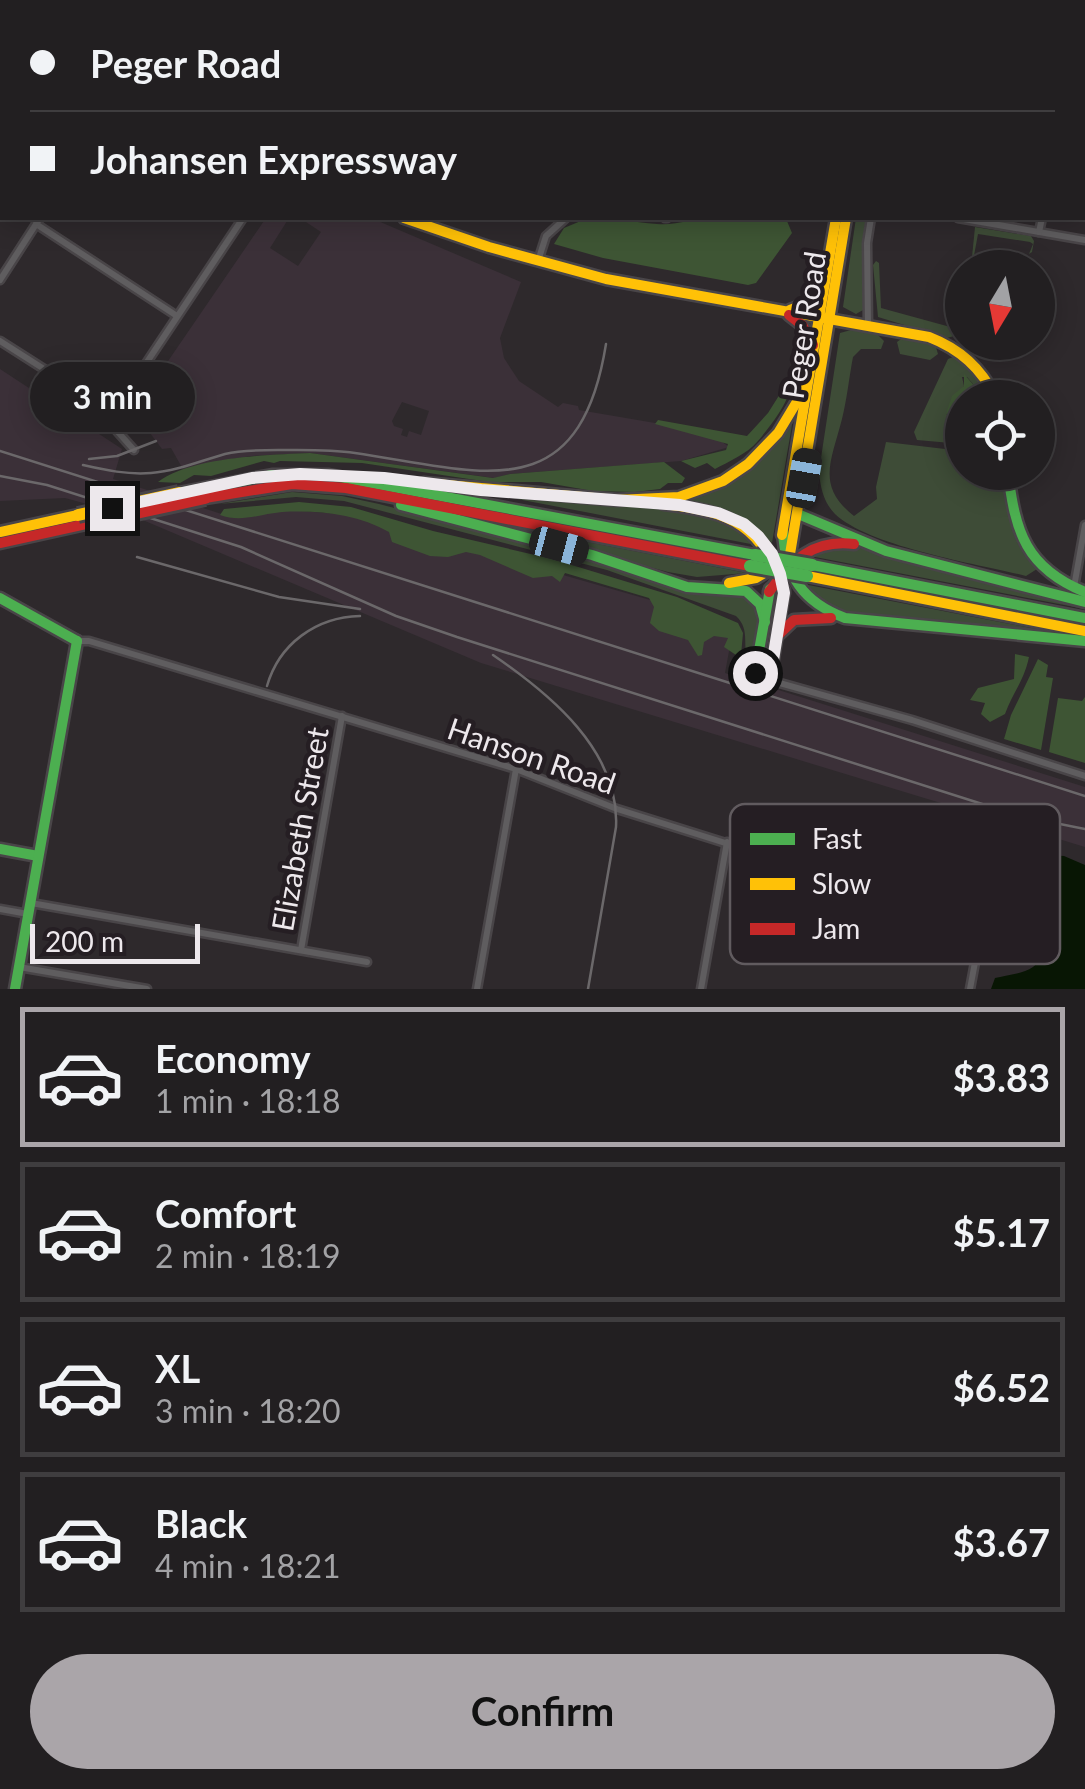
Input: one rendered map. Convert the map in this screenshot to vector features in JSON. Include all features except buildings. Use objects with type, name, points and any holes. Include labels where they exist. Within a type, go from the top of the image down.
[{"type":"main road","points":[[410,220],[538,261],[630,284],[929,337],[951,346],[977,367],[985,380]]},
{"type":"main road","name":"Peger Road","points":[[784,563],[783,531],[814,347],[824,317],[825,282],[836,220]]},
{"type":"main road","name":"Peger Road","points":[[750,673],[798,514],[824,317],[846,220]]},
{"type":"main road","points":[[782,311],[808,303],[825,282]]},
{"type":"main road","points":[[782,311],[802,324],[814,347]]},
{"type":"main road","points":[[617,500],[679,497],[723,482],[768,445],[807,385]]},
{"type":"main road","points":[[0,532],[272,475],[384,478],[691,507],[732,518],[758,536],[784,563],[796,586],[812,603],[845,618]]},
{"type":"main road","points":[[346,477],[1085,630]]},
{"type":"main road","points":[[0,544],[260,487],[316,484],[753,560]]},
{"type":"main road","points":[[316,484],[576,550],[698,590],[746,591],[760,604],[764,622]]},
{"type":"main road","points":[[1010,490],[1014,520],[1023,542],[1043,568],[1079,590]]},
{"type":"main road","points":[[798,514],[876,548]]},
{"type":"main road","points":[[677,581],[736,583],[756,578],[818,544],[839,542],[1085,602]]},
{"type":"main road","points":[[809,571],[1085,618]]},
{"type":"main road","name":"Peger Road","points":[[770,678],[777,636],[777,593]]},
{"type":"main road","points":[[0,598],[76,641],[16,989]]},
{"type":"main road","points":[[777,636],[795,618],[845,618],[1085,641]]},
{"type":"main road","points":[[0,850],[38,856]]},
{"type":"street","points":[[134,450],[116,431],[113,413],[241,220]]},
{"type":"street","points":[[538,261],[546,236],[564,220]]},
{"type":"street","points":[[868,325],[867,242],[871,220]]},
{"type":"street","points":[[979,220],[1085,240]]},
{"type":"street","points":[[1039,232],[1042,220]]},
{"type":"street","points":[[0,280],[38,221],[177,316]]},
{"type":"street","points":[[0,340],[113,413]]},
{"type":"street","points":[[1079,590],[1085,525]]},
{"type":"street","name":"Hanson Road","points":[[76,641],[89,641],[516,769],[617,809],[728,842]]},
{"type":"street","points":[[750,673],[1085,776]]},
{"type":"street","name":"Elizabeth Street","points":[[301,950],[342,716]]},
{"type":"street","points":[[477,989],[516,769]]},
{"type":"street","points":[[701,989],[728,842]]},
{"type":"street","points":[[0,910],[29,908],[368,962]]},
{"type":"street","name":"Hanson Road","points":[[970,989],[975,964]]},
{"type":"street","points":[[19,967],[147,989]]},
{"type":"shaded area","points":[[265,220],[288,220],[270,248],[298,266],[321,232],[303,220],[376,220],[521,282],[500,338],[504,358],[519,381],[558,407],[563,403],[578,406],[579,410],[655,423],[721,441],[729,447],[681,461],[494,478],[310,453],[251,456],[184,471],[171,448],[162,449],[150,433],[154,430],[143,424],[153,411],[140,402]],"holes":[[[402,402],[429,411],[421,435],[409,431],[407,437],[401,435],[403,429],[394,426],[392,421]]]},
{"type":"shaded area","points":[[856,220],[866,220],[863,310],[856,314],[843,307]]},
{"type":"shaded area","points":[[975,227],[1031,236],[1034,241],[1031,250],[1030,242],[978,234],[973,250]]},
{"type":"shaded area","points":[[879,263],[881,308],[945,326],[945,337],[878,317],[873,265]]},
{"type":"shaded area","points":[[851,330],[877,334],[884,341],[881,349],[861,349],[853,357],[830,472],[842,505],[854,516],[877,499],[886,442],[945,449],[945,490],[1005,490],[1015,537],[1037,569],[1026,576],[898,545],[851,526],[831,510],[819,471],[840,333]]},
{"type":"shaded area","points":[[904,337],[935,344],[938,354],[930,360],[900,354],[897,342]]},
{"type":"shaded area","points":[[948,360],[960,360],[971,368],[981,380],[945,380],[945,442],[917,440],[914,432]]},
{"type":"shaded area","points":[[0,369],[122,449],[113,479],[234,518],[276,509],[353,515],[734,624],[725,673],[1085,787],[1085,847],[1060,839],[1060,804],[944,804],[481,663],[138,518],[65,498],[0,501]]},
{"type":"shaded area","points":[[793,419],[772,543],[759,531],[671,501],[715,489]]},
{"type":"shaded area","points":[[292,492],[379,504],[569,553],[696,593],[742,595],[754,603],[759,623],[752,660],[750,663],[746,651],[744,627],[736,616],[607,570],[344,501],[296,497],[219,504]]},
{"type":"shaded area","points":[[497,495],[698,513],[736,526],[761,546]]},
{"type":"shaded area","points":[[496,526],[747,573],[697,577],[668,572]]},
{"type":"shaded area","points":[[852,546],[1085,605],[1085,609],[815,557],[811,552]]},
{"type":"shaded area","points":[[803,584],[1057,633],[843,613],[821,605]]},
{"type":"shaded area","points":[[1060,856],[1064,856],[1085,865],[1085,989],[991,989],[995,978],[1060,964]]},
{"type":"green space","points":[[583,220],[664,224],[765,220],[787,221],[792,233],[756,283],[748,285],[603,258],[554,244],[564,228]]},
{"type":"green space","points":[[790,378],[785,402],[762,436],[748,450],[715,469],[707,463],[695,468],[681,461],[726,450],[728,444],[655,424],[658,420],[747,436],[768,413]]},
{"type":"green space","points":[[310,453],[493,478],[664,462],[685,478],[682,483],[668,483],[660,489],[593,491],[541,482],[489,482],[362,463],[264,461],[211,476],[194,475],[180,483],[158,482],[209,462]]},
{"type":"green space","points":[[299,502],[351,507],[552,559],[677,597],[738,623],[743,633],[741,655],[724,647],[728,638],[714,636],[704,642],[702,655],[698,656],[688,640],[659,631],[650,623],[654,607],[649,598],[565,573],[560,582],[552,576],[533,578],[466,552],[430,556],[392,542],[389,532],[377,526],[337,514],[282,512],[235,518],[220,515],[224,509]]},
{"type":"green space","points":[[1015,654],[1029,657],[1024,673],[1005,714],[990,722],[981,714],[985,703],[970,700],[978,688],[1014,679]]},
{"type":"green space","points":[[1038,659],[1048,665],[1046,677],[1053,678],[1041,750],[1004,739]]},
{"type":"green space","points":[[1085,697],[1085,763],[1049,752],[1058,698],[1082,701]]},
{"type":"railway","points":[[83,465],[125,473],[151,473],[238,452],[307,450],[482,471],[517,468],[548,457],[573,434],[593,398],[606,344]]},
{"type":"railway","points":[[89,459],[117,456],[156,441]]},
{"type":"railway","points":[[0,451],[1085,796]]},
{"type":"railway","points":[[0,476],[47,485],[241,547],[396,616],[982,804]]},
{"type":"railway","points":[[137,557],[279,597],[360,609]]},
{"type":"railway","points":[[267,686],[280,657],[302,636],[329,621],[360,616]]},
{"type":"railway","points":[[493,655],[537,688],[577,727],[594,749],[614,799],[616,827],[588,989]]},
{"type":"railway","points":[[1060,824],[1085,829]]},
{"type":"traffic: fast","points":[[179,493],[272,475],[329,475],[755,555]]},
{"type":"traffic: fast","points":[[1011,490],[1027,546],[1049,572],[1085,592]]},
{"type":"traffic: fast","points":[[401,505],[592,555],[687,587],[746,591],[760,604],[765,622]]},
{"type":"traffic: fast","points":[[798,514],[886,551],[1085,602]]},
{"type":"traffic: fast","points":[[783,531],[788,561],[799,585],[818,604],[845,618],[1085,641]]},
{"type":"traffic: fast","points":[[755,555],[812,565]]},
{"type":"traffic: fast","points":[[812,565],[1085,618]]},
{"type":"traffic: fast","points":[[750,566],[807,576]]},
{"type":"traffic: fast","points":[[755,673],[770,589]]},
{"type":"traffic: fast","points":[[0,598],[77,641]]},
{"type":"traffic: fast","points":[[15,989],[77,641]]},
{"type":"traffic: fast","points":[[0,849],[38,856]]},
{"type":"traffic: slow","points":[[410,220],[489,247],[606,279],[929,337],[950,347],[985,380]]},
{"type":"traffic: slow","points":[[782,535],[836,220]]},
{"type":"traffic: slow","points":[[789,560],[846,220]]},
{"type":"traffic: slow","points":[[790,310],[808,303],[823,283]]},
{"type":"traffic: slow","points":[[424,483],[617,500],[679,497],[723,481],[748,464],[778,433],[807,385]]},
{"type":"traffic: slow","points":[[78,515],[179,493]]},
{"type":"traffic: slow","points":[[664,504],[709,512],[742,526],[766,552],[784,593]]},
{"type":"traffic: slow","points":[[0,532],[78,515]]},
{"type":"traffic: slow","points":[[729,583],[756,578],[776,566]]},
{"type":"traffic: slow","points":[[807,576],[1085,631]]},
{"type":"traffic: jam","points":[[789,315],[802,325],[813,345]]},
{"type":"traffic: jam","points":[[205,498],[292,484],[346,488],[750,566]]},
{"type":"traffic: jam","points":[[104,520],[205,498]]},
{"type":"traffic: jam","points":[[0,543],[104,520]]},
{"type":"traffic: jam","points":[[769,592],[805,554],[827,545],[854,544]]},
{"type":"traffic: jam","points":[[770,678],[784,590]]},
{"type":"traffic: jam","points":[[777,636],[794,620],[831,618]]},
{"type":"route","points":[[112,508],[252,478],[300,474],[680,505],[718,513],[752,530],[770,550],[780,574],[784,593],[770,678],[755,673]]}]
